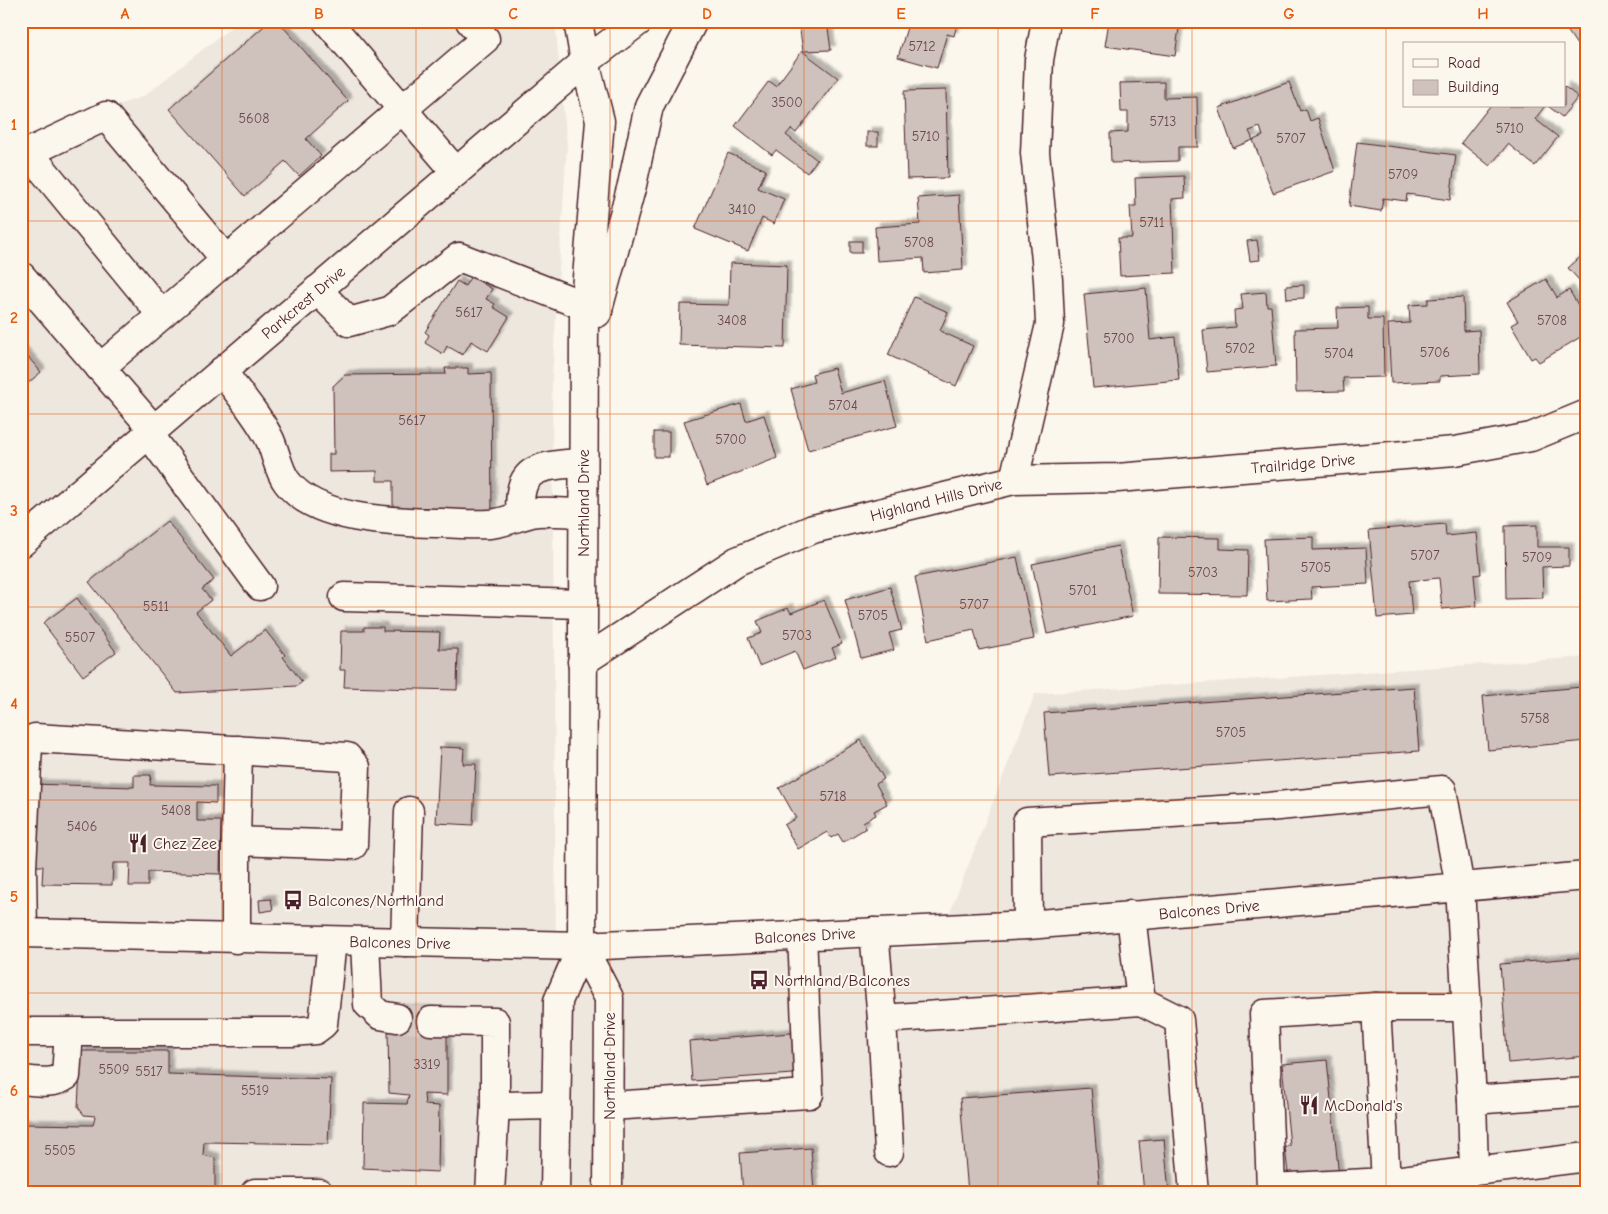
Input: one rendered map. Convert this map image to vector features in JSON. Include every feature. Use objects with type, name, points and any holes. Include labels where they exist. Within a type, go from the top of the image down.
[{"type":"street","points":[[327,21],[456,172]]},
{"type":"street","points":[[100,368],[485,39],[470,21]]},
{"type":"street","name":"Northland Drive","points":[[555,1193],[558,1001],[582,946],[584,362],[591,309],[600,121],[585,62],[578,21]]},
{"type":"street","name":"Parkcrest Drive","points":[[21,543],[585,62],[639,21]]},
{"type":"street","points":[[317,290],[349,322],[389,311],[459,257],[591,309],[632,185],[649,106],[693,21]]},
{"type":"street","name":"Highland Hills Drive","points":[[582,662],[737,561],[813,530],[1014,480],[1050,324],[1048,280],[1035,153],[1039,60],[1046,21]]},
{"type":"street","points":[[162,315],[25,154],[106,116],[226,260]]},
{"type":"street","points":[[21,276],[100,368],[151,432],[260,586]]},
{"type":"street","points":[[222,371],[270,439],[286,481],[301,496],[322,507],[390,522],[491,524],[539,512],[583,513]]},
{"type":"street","name":"Trailridge Drive","points":[[1014,480],[1117,478],[1455,451],[1531,437],[1587,414]]},
{"type":"street","points":[[521,515],[521,489],[526,479],[536,470],[548,466],[583,464]]},
{"type":"street","points":[[344,597],[582,604]]},
{"type":"street","points":[[22,934],[22,868],[28,744],[35,738],[347,757],[356,766],[353,845],[236,842]]},
{"type":"street","points":[[236,939],[238,750]]},
{"type":"street","points":[[1028,925],[1027,822],[1268,807],[1442,790],[1460,887],[1474,1171]]},
{"type":"street","points":[[405,942],[409,811]]},
{"type":"street","name":"Balcones Drive","points":[[22,934],[582,946],[1028,925],[1587,876]]},
{"type":"street","points":[[1131,915],[1140,1001]]},
{"type":"street","points":[[874,932],[882,1018],[889,1152]]},
{"type":"street","points":[[608,1106],[809,1094],[802,935]]},
{"type":"street","points":[[21,1032],[292,1032],[315,1030],[323,1024],[332,941]]},
{"type":"street","points":[[365,942],[368,1004],[380,1015],[396,1018]]},
{"type":"street","name":"Northland Drive","points":[[582,946],[609,998],[608,1193]]},
{"type":"street","points":[[882,1018],[1140,1001],[1179,1020],[1194,1193]]},
{"type":"street","points":[[1467,1007],[1376,1007],[1264,1014],[1271,1188],[1387,1187],[1474,1171],[1587,1157]]},
{"type":"street","points":[[1376,1007],[1387,1187]]},
{"type":"street","points":[[431,1021],[495,1022],[495,1106],[490,1193]]},
{"type":"street","points":[[21,1080],[48,1082],[66,1076],[69,1032]]},
{"type":"street","points":[[1472,1100],[1587,1092]]},
{"type":"street","points":[[495,1106],[556,1106]]},
{"type":"street","points":[[255,1193],[319,1193]]},
{"type":"shaded area","points":[[239,21],[555,21],[567,145],[552,378],[556,955],[936,948],[1035,694],[1587,657],[1587,1193],[21,1193],[21,139],[144,96]]},
{"type":"building","points":[[270,21],[278,21],[348,101],[306,139],[321,156],[299,176],[285,161],[245,196],[169,109]]},
{"type":"building","points":[[827,21],[831,50],[803,51],[799,24]]},
{"type":"building","points":[[909,21],[958,21],[954,36],[947,34],[937,68],[898,57]]},
{"type":"building","points":[[1109,21],[1180,21],[1175,56],[1105,46]]},
{"type":"building","points":[[1561,21],[1587,21],[1587,38],[1577,45]]},
{"type":"building","points":[[802,51],[838,78],[796,133],[791,129],[786,135],[817,160],[807,173],[776,150],[772,155],[735,126],[769,81],[776,86]]},
{"type":"building","points":[[1164,82],[1164,98],[1197,97],[1198,147],[1178,147],[1178,161],[1111,163],[1110,133],[1128,132],[1128,112],[1121,112],[1120,83]]},
{"type":"building","points":[[1289,82],[1300,111],[1306,109],[1310,121],[1318,118],[1335,171],[1273,193],[1253,140],[1233,148],[1219,108]],"holes":[[[1260,127],[1263,136],[1253,140],[1249,131]]]},
{"type":"building","points":[[1566,88],[1578,97],[1562,117],[1551,108],[1566,108]]},
{"type":"building","points":[[946,90],[948,178],[907,179],[904,91]]},
{"type":"building","points":[[1488,108],[1543,108],[1535,119],[1558,137],[1535,166],[1508,144],[1490,166],[1461,143]]},
{"type":"building","points":[[867,132],[878,132],[878,146],[867,146]]},
{"type":"building","points":[[1357,142],[1456,155],[1450,200],[1407,194],[1406,201],[1383,198],[1381,211],[1349,206]]},
{"type":"building","points":[[728,153],[766,170],[758,188],[784,199],[774,224],[762,218],[748,251],[695,229]]},
{"type":"building","points":[[1184,176],[1185,198],[1172,199],[1175,273],[1120,276],[1118,238],[1132,238],[1130,206],[1136,206],[1135,178]]},
{"type":"building","points":[[959,195],[963,270],[924,273],[923,258],[877,261],[875,227],[920,224],[918,198]]},
{"type":"building","points":[[1257,240],[1260,260],[1250,261],[1247,241]]},
{"type":"building","points":[[850,241],[862,241],[862,253],[850,253]]},
{"type":"building","points":[[1585,253],[1587,255],[1587,289],[1568,268]]},
{"type":"building","points":[[730,263],[787,265],[785,348],[679,345],[680,304],[729,305]]},
{"type":"building","points":[[471,276],[492,289],[486,299],[495,304],[493,307],[509,317],[488,351],[471,341],[463,355],[447,346],[443,354],[425,343],[429,335],[425,332],[457,281],[465,286]]},
{"type":"building","points":[[1546,279],[1556,298],[1569,290],[1587,320],[1587,333],[1539,362],[1535,357],[1531,359],[1511,325],[1518,321],[1507,302]]},
{"type":"building","points":[[1304,285],[1304,298],[1287,299],[1286,286]]},
{"type":"building","points":[[1146,288],[1150,340],[1175,337],[1179,380],[1093,388],[1084,294]]},
{"type":"building","points":[[1266,292],[1267,306],[1271,306],[1276,366],[1207,372],[1203,330],[1235,327],[1234,310],[1243,309],[1241,294]]},
{"type":"building","points":[[914,297],[948,312],[940,331],[973,346],[956,386],[888,355]]},
{"type":"building","points":[[1463,297],[1464,331],[1479,330],[1480,374],[1440,376],[1440,381],[1391,383],[1388,324],[1410,323],[1409,305],[1428,304],[1428,299]]},
{"type":"building","points":[[1368,307],[1368,319],[1383,319],[1384,377],[1343,378],[1344,391],[1296,392],[1295,329],[1338,328],[1337,308]]},
{"type":"building","points":[[21,349],[41,372],[21,389]]},
{"type":"building","points":[[445,368],[468,368],[468,374],[491,373],[492,519],[393,520],[393,481],[377,481],[377,471],[329,472],[329,454],[334,454],[333,386],[345,375],[446,374]]},
{"type":"building","points":[[834,368],[841,393],[885,381],[897,426],[808,450],[791,389],[814,382],[812,374]]},
{"type":"building","points":[[741,404],[746,421],[764,415],[777,458],[707,485],[684,421]]},
{"type":"building","points":[[654,432],[669,432],[669,457],[654,457]]},
{"type":"building","points":[[167,521],[214,580],[202,589],[211,600],[196,612],[231,656],[265,630],[285,655],[283,657],[302,682],[297,686],[177,693],[89,582]]},
{"type":"building","points":[[1445,524],[1446,536],[1477,533],[1481,574],[1474,575],[1477,606],[1442,609],[1439,578],[1409,581],[1412,615],[1377,618],[1369,530]]},
{"type":"building","points":[[1537,525],[1537,547],[1569,547],[1569,566],[1542,567],[1543,598],[1506,599],[1505,526]]},
{"type":"building","points":[[1159,537],[1220,538],[1220,549],[1248,550],[1247,595],[1158,594]]},
{"type":"building","points":[[1313,537],[1313,550],[1366,548],[1368,584],[1311,587],[1312,599],[1267,601],[1264,539]]},
{"type":"building","points":[[1118,546],[1133,616],[1047,634],[1032,564]]},
{"type":"building","points":[[1017,557],[1034,639],[979,650],[974,630],[928,640],[915,577]]},
{"type":"building","points":[[890,587],[902,630],[889,633],[894,650],[861,658],[845,600]]},
{"type":"building","points":[[77,598],[116,652],[83,676],[43,623]]},
{"type":"building","points":[[824,600],[842,644],[832,648],[836,657],[803,670],[795,651],[759,666],[748,638],[762,633],[757,621],[788,608],[791,613]]},
{"type":"building","points":[[364,627],[383,627],[383,631],[440,632],[439,649],[458,649],[457,690],[344,687],[345,670],[340,670],[341,631],[364,631]]},
{"type":"building","points":[[1414,687],[1419,751],[1049,777],[1044,713]]},
{"type":"building","points":[[1582,687],[1587,741],[1488,750],[1483,696]]},
{"type":"building","points":[[861,740],[884,779],[876,784],[887,804],[874,811],[876,815],[863,822],[866,828],[843,842],[838,834],[831,838],[827,832],[798,849],[784,825],[796,818],[779,788]]},
{"type":"building","points":[[440,747],[464,748],[463,764],[476,764],[473,825],[436,823]]},
{"type":"building","points":[[134,775],[151,775],[150,785],[216,786],[216,803],[197,802],[197,821],[221,821],[220,874],[148,872],[148,886],[129,886],[130,863],[113,863],[112,885],[42,884],[43,866],[28,866],[30,784],[134,787]]},
{"type":"building","points":[[271,899],[273,910],[260,912],[259,900]]},
{"type":"building","points":[[1587,957],[1587,1056],[1508,1063],[1500,964]]},
{"type":"building","points":[[397,1009],[431,1011],[447,1032],[447,1095],[424,1094],[425,1105],[439,1106],[438,1172],[363,1168],[364,1103],[407,1104],[409,1095],[389,1093],[388,1028]]},
{"type":"building","points":[[804,1032],[807,1073],[692,1081],[689,1041]]},
{"type":"building","points":[[81,1051],[168,1051],[168,1074],[331,1079],[328,1144],[204,1142],[203,1155],[215,1158],[215,1193],[21,1193],[21,1124],[93,1125],[95,1116],[84,1115],[78,1107]]},
{"type":"building","name":"McDonald's","points":[[1327,1060],[1339,1177],[1289,1182],[1285,1147],[1290,1146],[1282,1064]]},
{"type":"building","points":[[1091,1088],[1100,1193],[968,1193],[960,1098]]},
{"type":"building","points":[[1164,1139],[1169,1193],[1144,1193],[1139,1141]]},
{"type":"building","points":[[811,1148],[814,1193],[743,1193],[740,1153]]},
{"type":"tunnel","points":[[397,1018],[431,1021]]},
{"type":"place","name":"Chez Zee","points":[[138,843]]},
{"type":"place","name":"Balcones/Northland","points":[[293,900]]},
{"type":"place","name":"Northland/Balcones","points":[[759,980]]},
{"type":"place","name":"McDonald's","points":[[1309,1105]]}]
